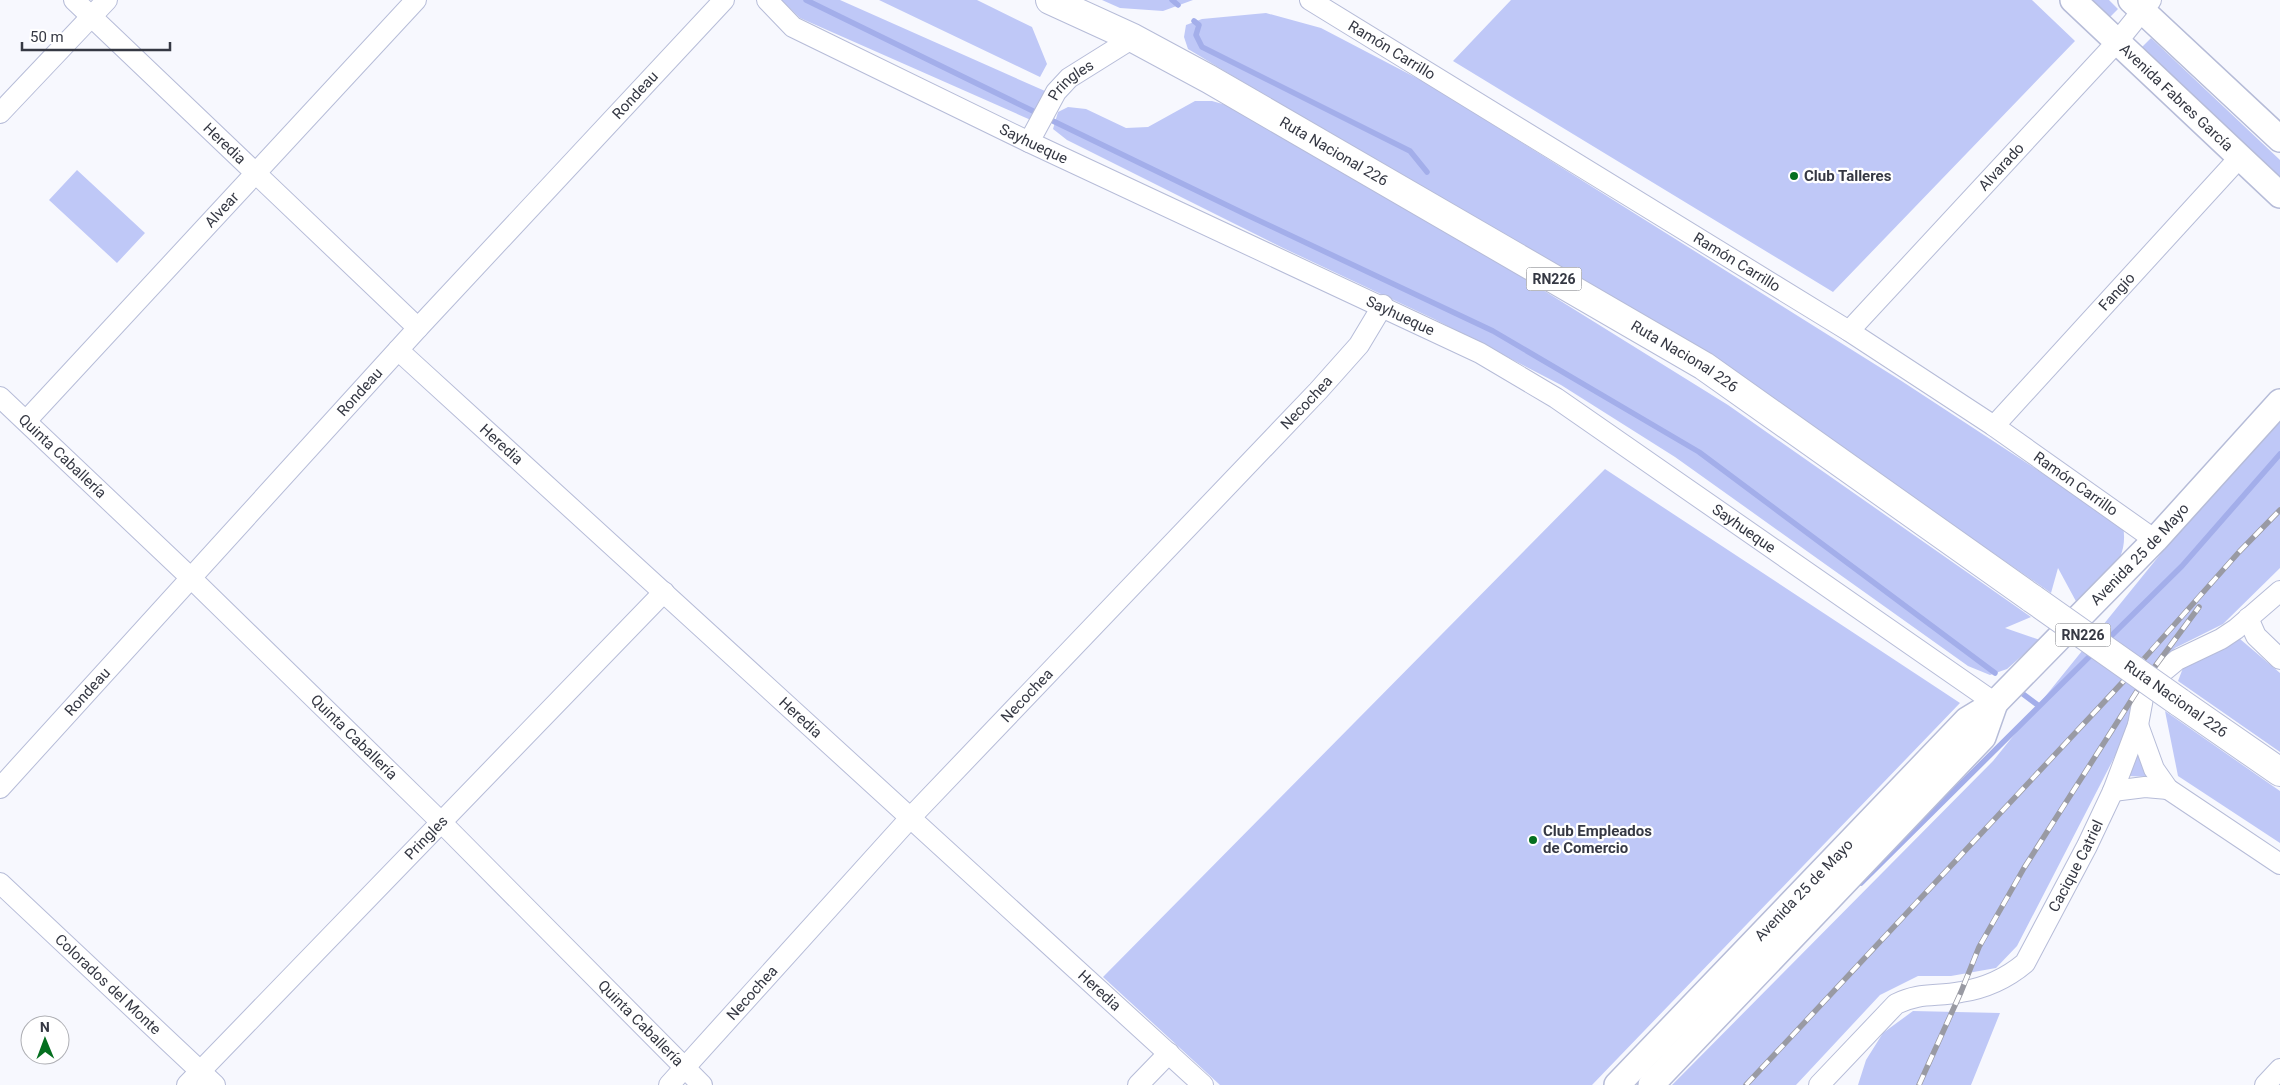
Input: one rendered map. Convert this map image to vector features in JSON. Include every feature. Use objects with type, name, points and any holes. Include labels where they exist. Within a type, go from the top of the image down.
[{"type":"highway","name":"Ruta Nacional 226","points":[[1050,0],[1133,38],[1217,84],[1704,366],[2280,772]]},
{"type":"street","name":"Heredia","points":[[74,0],[418,328]]},
{"type":"street","points":[[0,113],[107,0]]},
{"type":"street","name":"Alvear","points":[[26,421],[416,0]]},
{"type":"street","name":"Rondeau","points":[[0,788],[418,328],[724,0]]},
{"type":"street","name":"Sayhueque","points":[[767,0],[793,27],[1029,142],[1383,305],[1480,353],[1556,398],[1995,703]]},
{"type":"street","name":"Ramón Carrillo","points":[[1310,0],[1849,332],[1994,426],[2156,540]]},
{"type":"street","name":"Avenida Fabres García","points":[[2073,0],[2280,195]]},
{"type":"street","points":[[2141,3],[2280,139]]},
{"type":"street","name":"Alvarado","points":[[1849,332],[2117,42],[2141,3]]},
{"type":"street","name":"Pringles","points":[[1029,142],[1056,92],[1069,78],[1133,38]]},
{"type":"street","name":"Fangio","points":[[1994,426],[2240,157]]},
{"type":"street","name":"Necochea","points":[[669,1085],[911,817],[1318,391],[1358,345],[1383,305]]},
{"type":"street","name":"Heredia","points":[[398,350],[1169,1052],[1202,1085]]},
{"type":"street","name":"Quinta Caballería","points":[[0,397],[191,578],[442,824],[702,1085]]},
{"type":"street","name":"Avenida 25 de Mayo","points":[[1617,1085],[1967,720],[1995,703],[2156,540],[2280,402]]},
{"type":"street","name":"Cacique Catriel","points":[[1819,1085],[1896,1004],[1911,997],[1961,992],[1995,983],[2012,974],[2026,963],[2113,791],[2138,725],[2143,698],[2154,679],[2177,660],[2221,639],[2280,591]]},
{"type":"street","name":"Pringles","points":[[201,1080],[664,592]]},
{"type":"street","points":[[2248,618],[2256,636],[2280,659]]},
{"type":"street","name":"Avenida 25 de Mayo","points":[[1651,1085],[1983,737],[1995,703]]},
{"type":"street","points":[[2138,725],[2154,770],[2168,789],[2280,864]]},
{"type":"street","points":[[2113,791],[2145,787],[2168,789]]},
{"type":"street","name":"Colorados del Monte","points":[[0,883],[201,1080]]},
{"type":"street","points":[[1138,1085],[1169,1052]]},
{"type":"street","points":[[2265,1085],[2280,1069]]},
{"type":"shaded area","points":[[781,0],[840,0],[1045,91],[1033,121],[800,18]]},
{"type":"shaded area","points":[[879,0],[977,0],[1032,27],[1047,64],[1040,77]]},
{"type":"shaded area","points":[[1102,0],[1193,0],[1163,11],[1120,8]]},
{"type":"shaded area","name":"Club Talleres","points":[[1511,0],[2032,0],[2075,41],[1833,292],[1453,61]]},
{"type":"shaded area","points":[[2090,0],[2109,0],[2118,9],[2109,18]]},
{"type":"shaded area","points":[[1266,13],[1321,28],[1430,85],[1900,380],[2123,526],[2124,539],[2122,551],[2112,571],[2078,605],[2058,568],[2051,593],[1769,398],[1188,49],[1184,37],[1186,25],[1202,19]]},
{"type":"shaded area","points":[[2151,38],[2280,160],[2280,178],[2142,47]]},
{"type":"shaded area","points":[[1195,101],[1212,101],[1233,107],[1498,262],[1728,405],[2031,617],[2005,628],[2040,640],[2007,669],[1990,675],[1968,666],[1675,457],[1561,385],[1434,319],[1283,248],[1067,140],[1053,129],[1058,112],[1068,107],[1086,109],[1126,128],[1148,127]]},
{"type":"shaded area","points":[[77,170],[145,233],[117,263],[49,200]]},
{"type":"shaded area","points":[[2280,417],[2280,568],[2223,624],[2175,648],[2164,661],[2017,946],[1996,968],[1951,976],[1918,976],[1880,995],[1796,1085],[1672,1085],[1993,761],[2171,541]]},
{"type":"shaded area","name":"Club Empleados de Comercio","points":[[1605,469],[1960,703],[1592,1085],[1220,1085],[1103,977]]},
{"type":"shaded area","points":[[2240,639],[2280,673],[2280,752],[2178,681],[2183,668]]},
{"type":"shaded area","points":[[2165,711],[2280,791],[2280,843],[2178,776]]},
{"type":"shaded area","points":[[2136,751],[2151,777],[2127,776]]},
{"type":"shaded area","points":[[1913,1011],[2000,1013],[1971,1085],[1858,1085],[1866,1060],[1883,1033]]},
{"type":"waterway","points":[[806,0],[1033,111]]},
{"type":"waterway","points":[[1172,0],[1178,5]]},
{"type":"waterway","points":[[1194,21],[1199,25],[1196,35],[1202,47],[1410,151],[1427,172]]},
{"type":"waterway","points":[[1053,121],[1493,331],[1699,452],[1995,673]]},
{"type":"waterway","points":[[2106,641],[2182,566],[2280,454]]},
{"type":"waterway","points":[[1861,883],[2094,652]]},
{"type":"waterway","points":[[2023,694],[2039,706]]},
{"type":"railway","points":[[1746,1085],[2134,670],[2239,552],[2280,510]]},
{"type":"railway","points":[[1919,1085],[1979,947],[2024,868],[2139,688],[2199,607]]},
{"type":"place","name":"Club Talleres","points":[[1794,176]]},
{"type":"place","name":"Club Empleados de Comercio","points":[[1533,840]]}]
